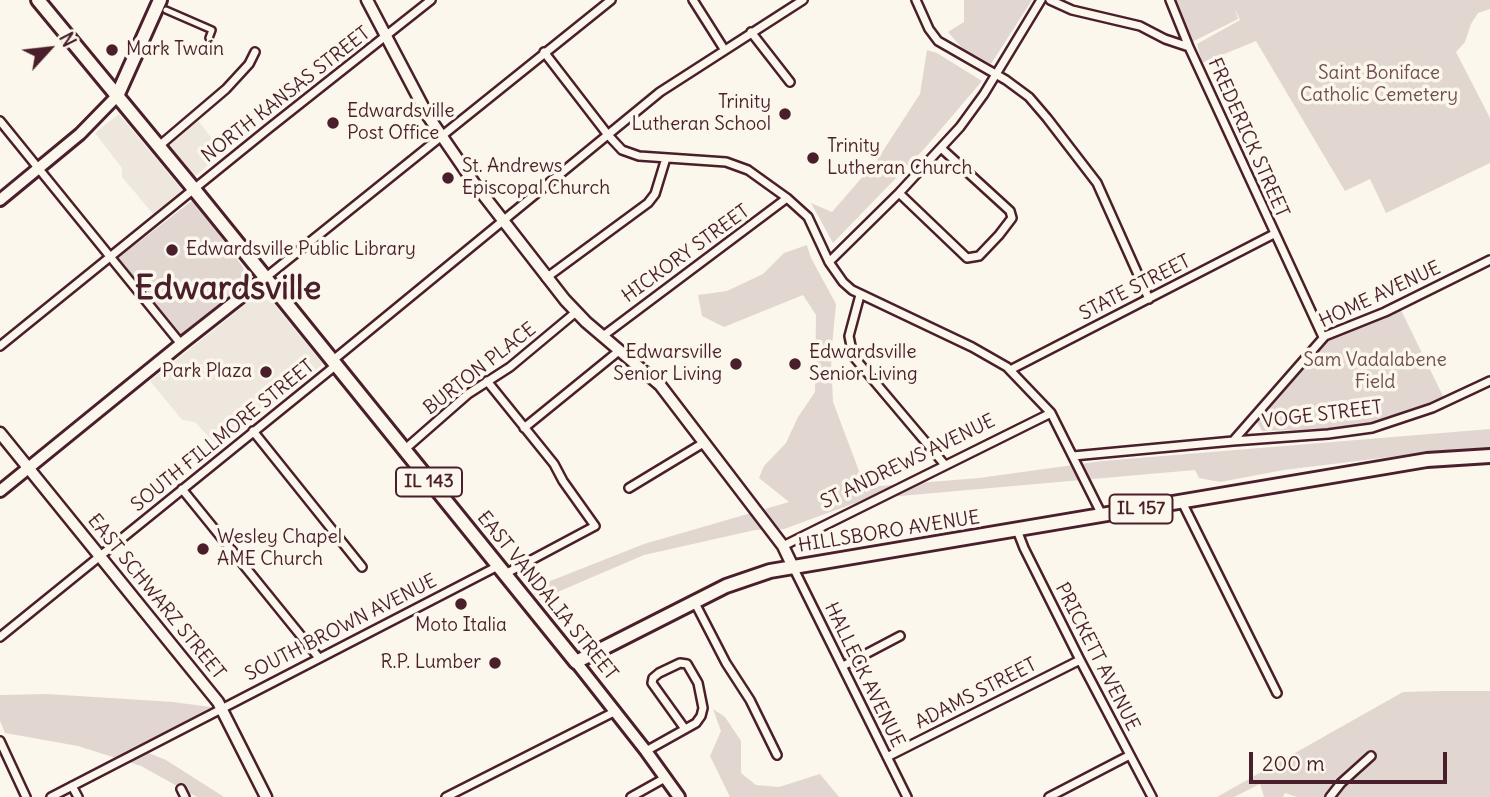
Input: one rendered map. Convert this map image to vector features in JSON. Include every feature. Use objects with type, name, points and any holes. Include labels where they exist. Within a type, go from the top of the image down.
[{"type":"main road","name":"EAST VANDALIA STREET","points":[[38,0],[616,711],[679,797]]},
{"type":"main road","points":[[0,200],[80,134],[117,96],[163,5]]},
{"type":"main road","points":[[0,491],[265,278]]},
{"type":"main road","name":"HILLSBORO AVENUE","points":[[793,567],[1427,460],[1490,456]]},
{"type":"main road","name":"IL 157","points":[[576,662],[694,601],[757,574],[793,567]]},
{"type":"street","name":"HILLSBORO AVENUE","points":[[367,0],[440,136],[502,220],[576,312],[660,385],[783,546],[793,567]]},
{"type":"street","name":"NORTH KANSAS STREET","points":[[0,346],[431,0]]},
{"type":"street","points":[[265,278],[611,0]]},
{"type":"street","points":[[693,0],[724,49]]},
{"type":"street","name":"SOUTH FILLMORE STREET","points":[[0,636],[253,431],[502,220],[668,86],[803,0]]},
{"type":"street","points":[[916,0],[929,29],[939,41],[1029,97],[1092,175],[1104,196],[1149,299]]},
{"type":"street","points":[[829,262],[941,148],[973,110],[1041,0]]},
{"type":"street","name":"FREDERICK STREET","points":[[1050,0],[1072,10],[1140,26],[1165,39],[1189,47],[1323,337]]},
{"type":"street","points":[[1170,0],[1189,47]]},
{"type":"street","points":[[163,5],[212,30],[209,38]]},
{"type":"street","points":[[751,32],[790,82]]},
{"type":"street","points":[[159,146],[226,89],[250,64],[255,52]]},
{"type":"street","points":[[544,52],[616,145],[629,154],[726,162],[759,177],[808,217],[829,262],[843,282],[860,295],[972,347],[1010,370],[1051,413],[1102,515]]},
{"type":"street","points":[[0,121],[181,344]]},
{"type":"street","points":[[898,193],[967,258],[979,256],[1012,218],[1010,211],[941,148]]},
{"type":"street","points":[[546,278],[648,203],[655,194],[666,158]]},
{"type":"street","name":"HICKORY STREET","points":[[603,336],[787,198]]},
{"type":"street","name":"STATE STREET","points":[[1010,370],[1274,234]]},
{"type":"street","name":"HOME AVENUE","points":[[1233,441],[1323,337],[1385,312],[1490,260]]},
{"type":"street","points":[[860,295],[849,336],[853,356],[945,465]]},
{"type":"street","name":"BURTON PLACE","points":[[403,450],[468,394],[510,367],[576,312]]},
{"type":"street","points":[[487,381],[524,428],[620,350]]},
{"type":"street","name":"VOGE STREET","points":[[1233,441],[1372,428],[1432,408],[1490,381]]},
{"type":"street","name":"ST ANDREWS AVENUE","points":[[783,546],[1051,413]]},
{"type":"street","name":"SOUTH BROWN AVENUE","points":[[51,797],[318,658],[595,526],[554,464],[524,428]]},
{"type":"street","points":[[253,431],[362,567]]},
{"type":"street","name":"EAST SCHWARZ STREET","points":[[0,433],[222,708],[266,797]]},
{"type":"street","points":[[1073,456],[1233,441]]},
{"type":"street","points":[[629,488],[705,442]]},
{"type":"street","points":[[182,489],[318,658]]},
{"type":"street","points":[[1182,502],[1277,694]]},
{"type":"street","name":"PRICKETT AVENUE","points":[[1017,530],[1080,660],[1152,797]]},
{"type":"street","name":"HALLECK AVENUE","points":[[793,567],[907,797]]},
{"type":"street","points":[[694,601],[726,663],[750,700],[777,755]]},
{"type":"street","points":[[843,666],[900,636]]},
{"type":"street","name":"ADAMS STREET","points":[[887,757],[1080,660]]},
{"type":"street","points":[[646,751],[696,723],[703,708],[698,683],[687,664],[680,663],[659,673],[652,683],[685,729]]},
{"type":"street","points":[[446,797],[616,711]]},
{"type":"street","points":[[0,741],[26,797]]},
{"type":"street","points":[[1049,797],[1130,755]]},
{"type":"street","points":[[1330,797],[1341,783],[1371,756]]},
{"type":"street","points":[[631,797],[665,778]]},
{"type":"street","points":[[72,786],[78,797]]},
{"type":"shaded area","points":[[119,114],[184,192],[154,215],[122,177],[122,168],[95,133]]},
{"type":"shaded area","points":[[197,119],[223,153],[194,177],[168,143]]},
{"type":"shaded area","points":[[256,296],[272,301],[323,364],[219,448],[195,422],[182,420],[150,381]]},
{"type":"green space","points":[[964,0],[1032,0],[991,64],[962,48],[948,32],[964,22]]},
{"type":"green space","name":"Saint Boniface Catholic Cemetery","points":[[1173,0],[1490,0],[1490,9],[1478,13],[1465,42],[1456,52],[1490,118],[1490,163],[1386,213],[1370,179],[1345,191],[1256,41],[1202,63],[1197,44],[1240,20],[1235,9],[1238,19],[1192,42]]},
{"type":"green space","points":[[927,50],[937,53],[982,81],[925,148],[833,243],[811,203],[832,212],[877,160],[920,94]]},
{"type":"green space","points":[[193,200],[243,267],[245,276],[236,292],[180,336],[118,258]]},
{"type":"green space","points":[[807,245],[811,258],[836,304],[831,357],[833,402],[862,486],[979,478],[1102,461],[1490,429],[1490,449],[1446,450],[1284,470],[1220,482],[1199,478],[1195,470],[866,499],[784,529],[755,530],[644,555],[539,600],[530,589],[644,544],[789,502],[759,478],[764,466],[786,443],[798,417],[815,392],[816,315],[803,295],[724,327],[702,316],[698,295],[727,291],[763,274],[784,253]]},
{"type":"green space","name":"Sam Vadalabene Field","points":[[1400,308],[1444,398],[1382,421],[1333,429],[1262,431],[1257,422],[1325,340]]},
{"type":"green space","points":[[1490,691],[1490,797],[1297,797],[1285,793],[1283,797],[1264,797],[1260,784],[1234,797],[1217,797],[1403,692]]},
{"type":"green space","points":[[47,694],[211,707],[136,748],[166,760],[224,797],[197,797],[141,766],[78,746],[5,733],[0,721],[0,695]]},
{"type":"green space","points":[[713,709],[725,717],[741,741],[741,773],[756,785],[779,787],[820,774],[839,797],[730,797],[710,756],[721,731]]},
{"type":"place","name":"Mark Twain","points":[[112,50]]},
{"type":"place","name":"Trinity Lutheran School","points":[[785,114]]},
{"type":"place","name":"Edwardsville Post Office","points":[[333,123]]},
{"type":"place","name":"Trinity Lutheran Church","points":[[813,158]]},
{"type":"place","name":"St. Andrews Episcopal Church","points":[[448,178]]},
{"type":"place","name":"Edwardsville Public Library","points":[[172,250]]},
{"type":"place","name":"Edwarsville Senior Living","points":[[736,364]]},
{"type":"place","name":"Edwardsville Senior Living","points":[[795,364]]},
{"type":"place","name":"Park Plaza","points":[[266,372]]},
{"type":"place","name":"Wesley Chapel AME Church","points":[[203,549]]},
{"type":"place","name":"Moto Italia","points":[[461,604]]},
{"type":"place","name":"R.P. Lumber","points":[[495,663]]},
{"type":"district","name":"Edwardsville","points":[[228,290]]}]
